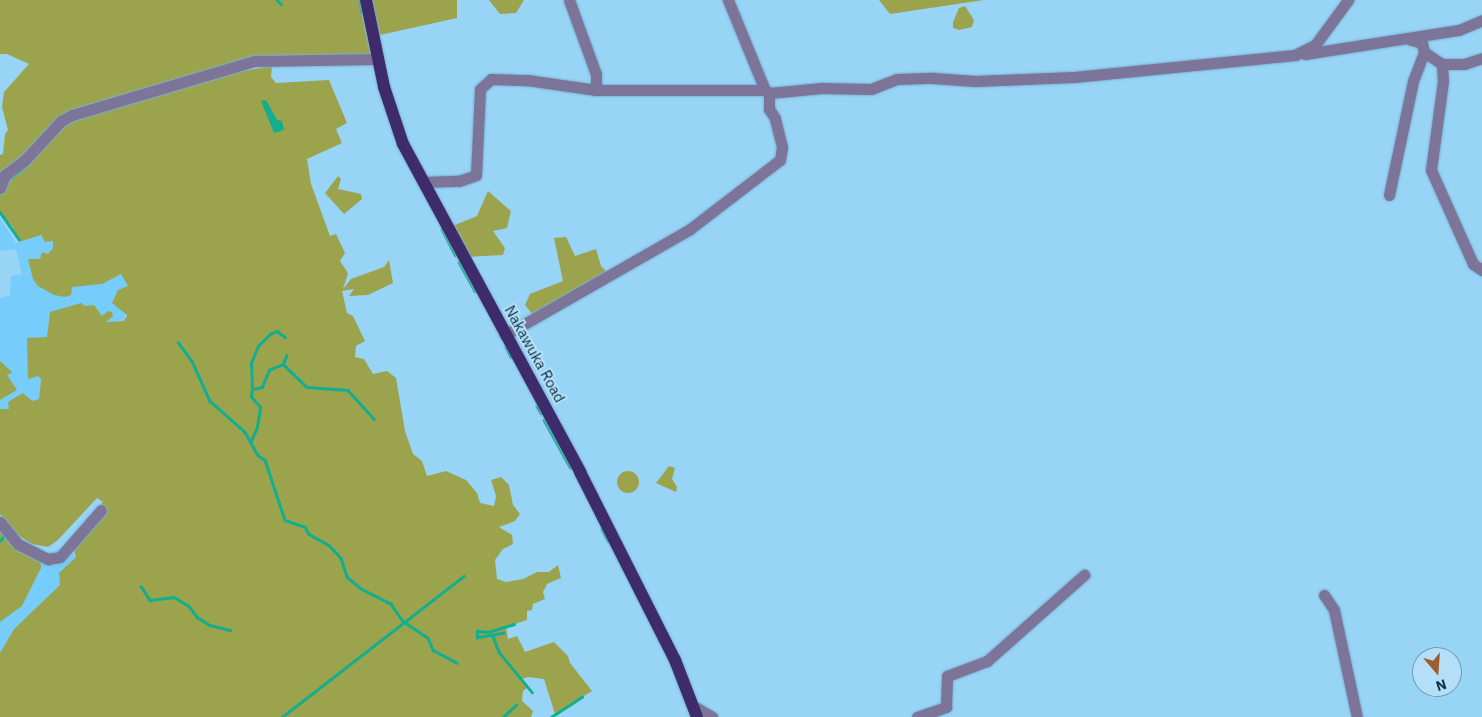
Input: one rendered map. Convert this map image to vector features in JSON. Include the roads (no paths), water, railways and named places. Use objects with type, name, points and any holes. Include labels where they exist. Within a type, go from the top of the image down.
[{"type":"main road","name":"Nakawuka Road","points":[[366,0],[377,59],[396,124],[423,182],[580,472],[675,660],[696,712]]},
{"type":"street","points":[[569,0],[596,74],[596,90]]},
{"type":"street","points":[[505,334],[690,229],[780,160],[782,147],[770,109],[767,92],[728,0]]},
{"type":"street","points":[[1295,55],[1315,45],[1348,0]]},
{"type":"street","points":[[423,182],[459,181],[476,175],[480,89],[488,80],[527,80],[596,90],[767,92],[822,88],[871,89],[897,79],[915,78],[975,81],[1074,77],[1295,55],[1459,30],[1482,20]]},
{"type":"street","points":[[1389,195],[1413,81],[1424,52],[1422,43],[1409,39]]},
{"type":"street","points":[[1424,52],[1442,64],[1464,64],[1482,58]]},
{"type":"street","points":[[1,187],[5,175],[25,160],[61,121],[72,115],[254,61],[377,59]]},
{"type":"street","points":[[1442,64],[1443,81],[1431,170],[1472,264],[1482,270]]},
{"type":"street","points":[[0,522],[18,544],[48,559],[60,556],[101,510]]},
{"type":"street","points":[[917,717],[940,712],[946,707],[947,676],[987,661],[1084,575]]},
{"type":"street","points":[[1324,595],[1334,610],[1357,717]]},
{"type":"street","points":[[696,712],[712,717]]},
{"type":"waterway","points":[[277,0],[281,4]]},
{"type":"waterway","points":[[360,1],[362,12]]},
{"type":"waterway","points":[[12,177],[27,165]]},
{"type":"waterway","points":[[0,212],[19,239]]},
{"type":"waterway","points":[[442,229],[455,255]]},
{"type":"waterway","points":[[459,262],[475,291]]},
{"type":"waterway","points":[[252,389],[251,363],[258,346],[270,334],[277,331],[285,337]]},
{"type":"waterway","points":[[178,342],[192,361],[210,401],[245,432],[258,455],[265,460],[285,520],[305,527],[309,534],[329,545],[341,558],[347,577],[362,589],[391,604],[403,621],[428,638],[433,650],[457,663]]},
{"type":"waterway","points":[[506,347],[511,357]]},
{"type":"waterway","points":[[251,441],[257,427],[260,407],[251,397],[252,389],[262,387],[269,370],[283,364],[286,356]]},
{"type":"waterway","points":[[283,364],[307,387],[348,390],[374,419]]},
{"type":"waterway","points":[[537,406],[541,413]]},
{"type":"waterway","points":[[544,420],[570,467]]},
{"type":"waterway","points":[[602,529],[608,541]]},
{"type":"waterway","points":[[0,541],[5,534]]},
{"type":"waterway","points":[[282,717],[464,576]]},
{"type":"waterway","points":[[141,586],[150,600],[174,597],[189,606],[197,617],[210,625],[230,630]]},
{"type":"waterway","points":[[504,633],[477,638],[477,631],[488,632],[514,624]]},
{"type":"waterway","points":[[493,636],[499,652],[532,692]]},
{"type":"waterway","points":[[551,717],[582,697]]},
{"type":"waterway","points":[[503,717],[516,705]]}]
